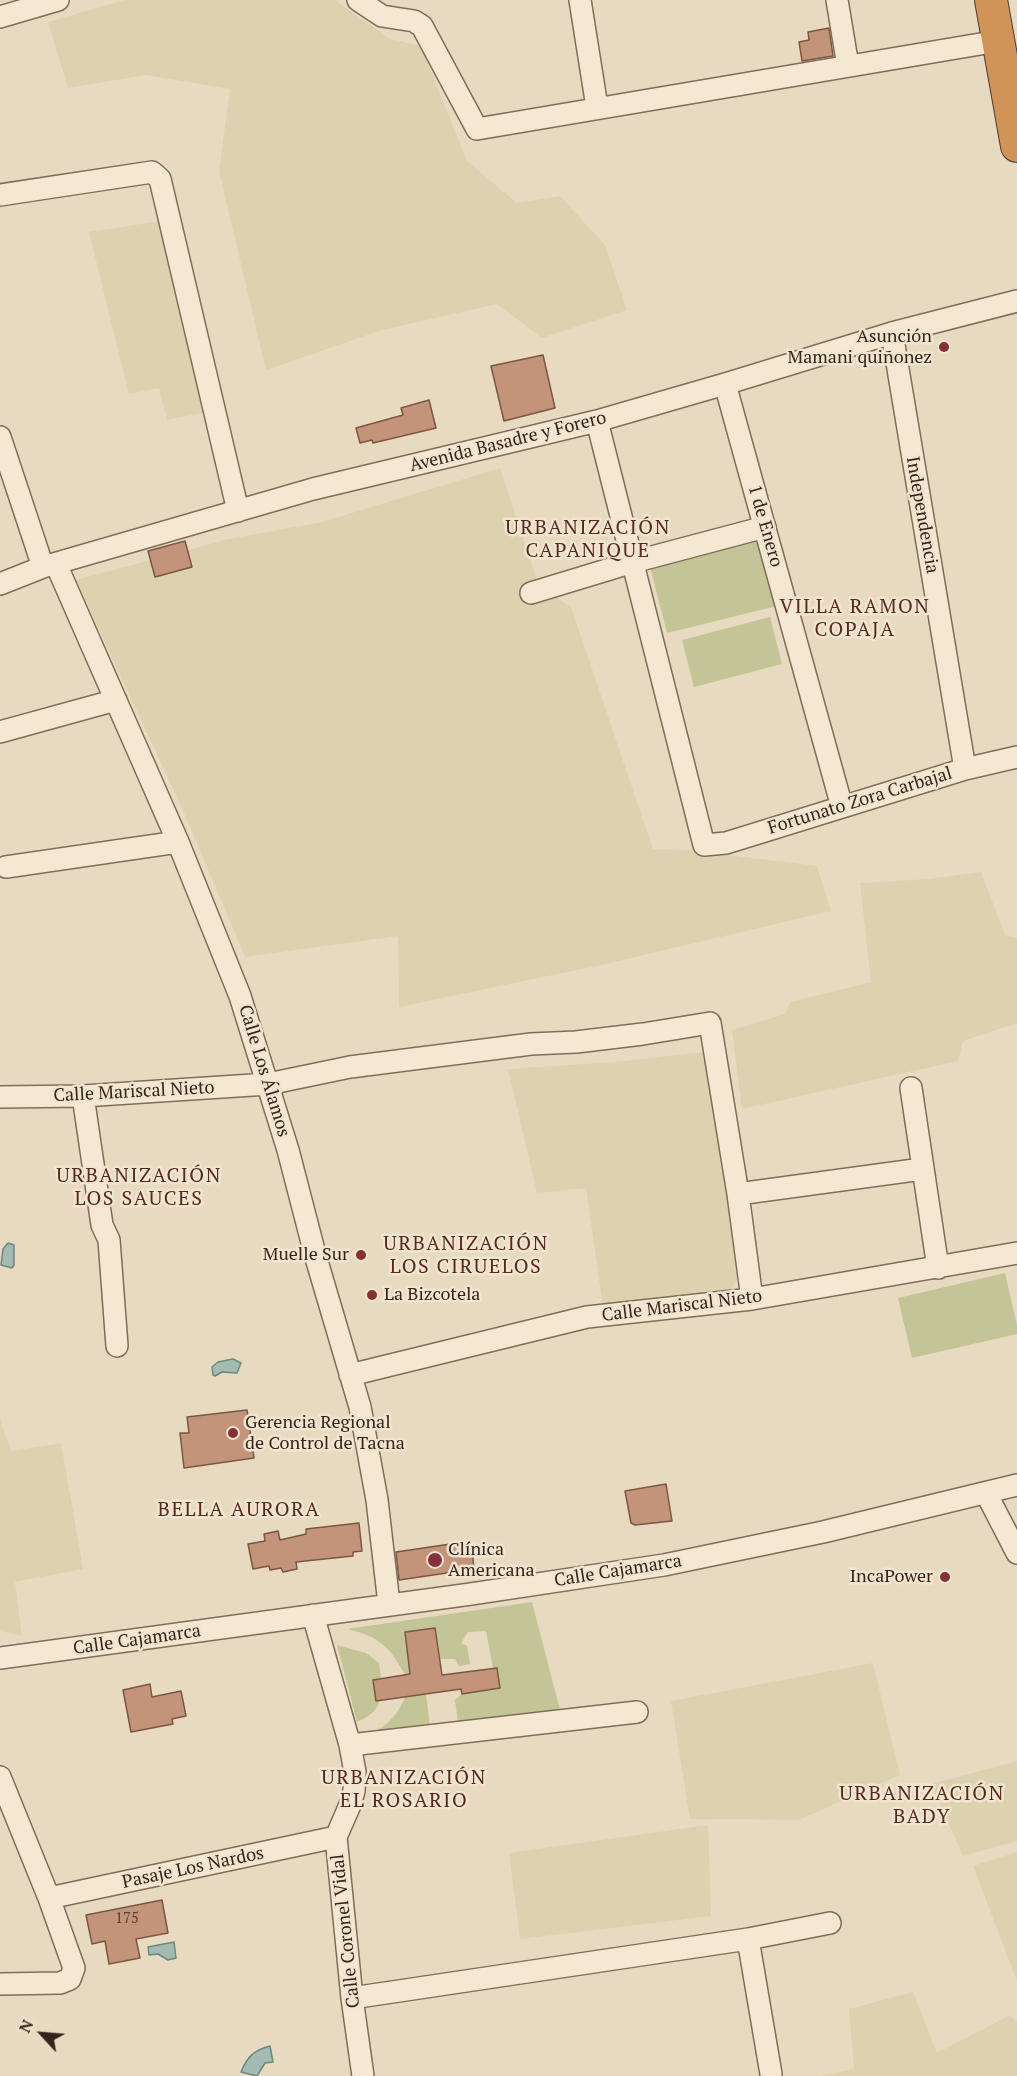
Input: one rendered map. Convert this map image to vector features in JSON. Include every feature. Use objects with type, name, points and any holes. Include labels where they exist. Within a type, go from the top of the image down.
[{"type":"highway","points":[[991,0],[1017,146]]},
{"type":"street","points":[[0,17],[58,0]]},
{"type":"street","points":[[358,0],[382,16],[414,21],[422,26],[477,129],[998,41]]},
{"type":"street","points":[[579,0],[597,107]]},
{"type":"street","points":[[837,0],[848,66]]},
{"type":"street","points":[[0,195],[152,172],[160,179],[238,511]]},
{"type":"street","name":"Avenida Basadre y Forero","points":[[0,584],[50,565],[313,489],[597,421],[892,333],[1017,301]]},
{"type":"street","name":"Independencia","points":[[892,333],[965,768]]},
{"type":"street","name":"1 de Enero","points":[[725,384],[842,807]]},
{"type":"street","points":[[597,421],[633,562]]},
{"type":"street","name":"Calle Los Álamos","points":[[0,437],[50,565],[116,700],[178,842],[240,996],[288,1150],[315,1258],[360,1407],[375,1488],[389,1604]]},
{"type":"street","points":[[531,593],[633,562],[765,528]]},
{"type":"street","name":"Fortunato Zora Carbajal","points":[[633,562],[704,845],[726,843],[965,768],[1017,757]]},
{"type":"street","points":[[0,732],[116,700]]},
{"type":"street","points":[[6,867],[178,842]]},
{"type":"street","name":"Calle Mariscal Nieto","points":[[0,1097],[83,1096],[268,1084],[350,1067],[531,1044],[576,1042],[710,1023],[738,1194]]},
{"type":"street","points":[[911,1088],[938,1268]]},
{"type":"street","points":[[83,1096],[102,1225],[109,1240],[117,1346]]},
{"type":"street","points":[[752,1299],[738,1194],[922,1169]]},
{"type":"street","name":"Calle Mariscal Nieto","points":[[350,1375],[587,1317],[752,1299],[1017,1253]]},
{"type":"street","name":"Calle Cajamarca","points":[[0,1658],[664,1565],[823,1532],[1017,1485]]},
{"type":"street","points":[[986,1493],[1017,1553]]},
{"type":"street","name":"Calle Coronel Vidal","points":[[314,1615],[350,1745],[355,1772],[351,1805],[336,1838],[352,1998],[363,2076]]},
{"type":"street","points":[[350,1745],[637,1712]]},
{"type":"street","points":[[0,1777],[49,1898],[74,1968],[70,1979],[60,1983],[0,1984]]},
{"type":"street","name":"Pasaje Los Nardos","points":[[49,1898],[336,1838]]},
{"type":"street","points":[[352,1998],[748,1939],[830,1923]]},
{"type":"street","points":[[748,1939],[771,2074]]},
{"type":"shaded area","points":[[124,0],[335,0],[390,39],[421,46],[467,161],[517,203],[560,196],[605,245],[627,310],[542,338],[497,304],[382,330],[266,370],[219,171],[230,89],[146,75],[68,88],[48,22]]},
{"type":"shaded area","points":[[160,221],[207,412],[167,420],[159,388],[129,394],[89,232]]},
{"type":"shaded area","points":[[500,468],[539,586],[571,607],[653,849],[687,850],[817,866],[831,911],[601,965],[399,1007],[398,936],[245,957],[182,808],[76,580],[229,539],[322,522]]},
{"type":"shaded area","points":[[981,872],[1005,935],[1017,938],[1017,1023],[963,1041],[958,1061],[742,1109],[732,1030],[785,1014],[790,1002],[871,982],[860,883],[929,879]]},
{"type":"shaded area","points":[[705,1052],[741,1272],[728,1295],[603,1307],[586,1188],[537,1193],[508,1069],[615,1062]]},
{"type":"shaded area","points":[[8,1243],[14,1245],[12,1268],[1,1265],[3,1249]]},
{"type":"shaded area","points":[[233,1359],[241,1363],[237,1373],[222,1372],[213,1375],[212,1367],[218,1362]]},
{"type":"shaded area","points":[[0,1419],[11,1451],[61,1443],[83,1569],[15,1582],[22,1636],[0,1631]]},
{"type":"shaded area","points":[[873,1663],[900,1775],[799,1820],[690,1819],[671,1701]]},
{"type":"shaded area","points":[[1017,1761],[1017,1841],[963,1856],[931,1784]]},
{"type":"shaded area","points":[[708,1825],[711,1916],[520,1939],[509,1853]]},
{"type":"shaded area","points":[[1017,1852],[1017,1981],[973,1866]]},
{"type":"shaded area","points":[[174,1942],[176,1958],[168,1960],[158,1954],[149,1955],[148,1947]]},
{"type":"shaded area","points":[[913,1992],[937,2053],[1010,2015],[1017,2022],[1017,2076],[821,2076],[854,2069],[849,2009]]},
{"type":"shaded area","points":[[270,2046],[273,2062],[265,2063],[257,2076],[241,2072],[252,2055]]},
{"type":"green space","points":[[758,539],[777,606],[667,633],[650,567]]},
{"type":"green space","points":[[770,617],[782,664],[694,687],[682,640]]},
{"type":"green space","points":[[1005,1273],[1017,1334],[912,1358],[898,1298]]},
{"type":"green space","points":[[532,1602],[560,1710],[458,1722],[455,1700],[462,1694],[500,1688],[497,1668],[493,1668],[486,1631],[468,1632],[461,1643],[467,1646],[470,1664],[459,1666],[455,1659],[439,1659],[435,1628],[405,1632],[410,1674],[405,1675],[394,1657],[376,1639],[347,1629]]},
{"type":"green space","points":[[337,1645],[366,1653],[379,1663],[381,1678],[373,1680],[376,1700],[380,1700],[379,1704],[371,1714],[357,1722]]},
{"type":"green space","points":[[426,1694],[430,1726],[373,1733],[392,1718],[405,1697]]},
{"type":"building","points":[[829,28],[833,56],[802,61],[799,42],[809,40],[808,32]]},
{"type":"building","points":[[543,355],[555,408],[504,421],[491,366]]},
{"type":"building","points":[[429,400],[436,428],[373,443],[372,440],[360,443],[356,428],[403,415],[401,408]]},
{"type":"building","points":[[185,541],[192,567],[155,577],[148,551]]},
{"type":"building","points":[[247,1410],[254,1458],[184,1468],[180,1433],[189,1433],[187,1417]]},
{"type":"building","points":[[666,1484],[672,1521],[635,1525],[631,1523],[625,1491]]},
{"type":"building","points":[[359,1523],[362,1551],[353,1552],[353,1556],[296,1562],[297,1569],[283,1572],[281,1568],[270,1570],[269,1566],[253,1569],[248,1544],[265,1541],[264,1534],[278,1531],[280,1540],[306,1534],[306,1529]]},
{"type":"building","name":"Clínica Americana","points":[[471,1541],[474,1569],[399,1580],[396,1552]]},
{"type":"building","points":[[435,1628],[442,1675],[497,1668],[500,1688],[462,1694],[461,1689],[376,1701],[373,1680],[410,1674],[405,1632]]},
{"type":"building","points":[[150,1684],[152,1697],[181,1691],[186,1716],[172,1719],[173,1724],[131,1732],[123,1690]]},
{"type":"building","points":[[162,1900],[168,1933],[136,1939],[140,1958],[109,1964],[105,1941],[92,1944],[86,1915]]},
{"type":"place","name":"Asunción Mamani quiñonez","points":[[944,347]]},
{"type":"place","name":"Muelle Sur","points":[[361,1255]]},
{"type":"place","name":"La Bizcotela","points":[[372,1295]]},
{"type":"place","name":"Gerencia Regional de Control de Tacna","points":[[233,1433]]},
{"type":"place","name":"Clínica Americana","points":[[435,1560]]},
{"type":"place","name":"IncaPower","points":[[945,1577]]},
{"type":"district","name":"URBANIZACIÓN CAPANIQUE","points":[[588,540]]},
{"type":"district","name":"VILLA RAMON COPAJA","points":[[855,618]]},
{"type":"district","name":"URBANIZACIÓN LOS SAUCES","points":[[139,1188]]},
{"type":"district","name":"URBANIZACIÓN LOS CIRUELOS","points":[[466,1256]]},
{"type":"district","name":"BELLA AURORA","points":[[239,1510]]},
{"type":"district","name":"URBANIZACIÓN EL ROSARIO","points":[[404,1790]]},
{"type":"district","name":"URBANIZACIÓN BADY","points":[[922,1806]]}]
